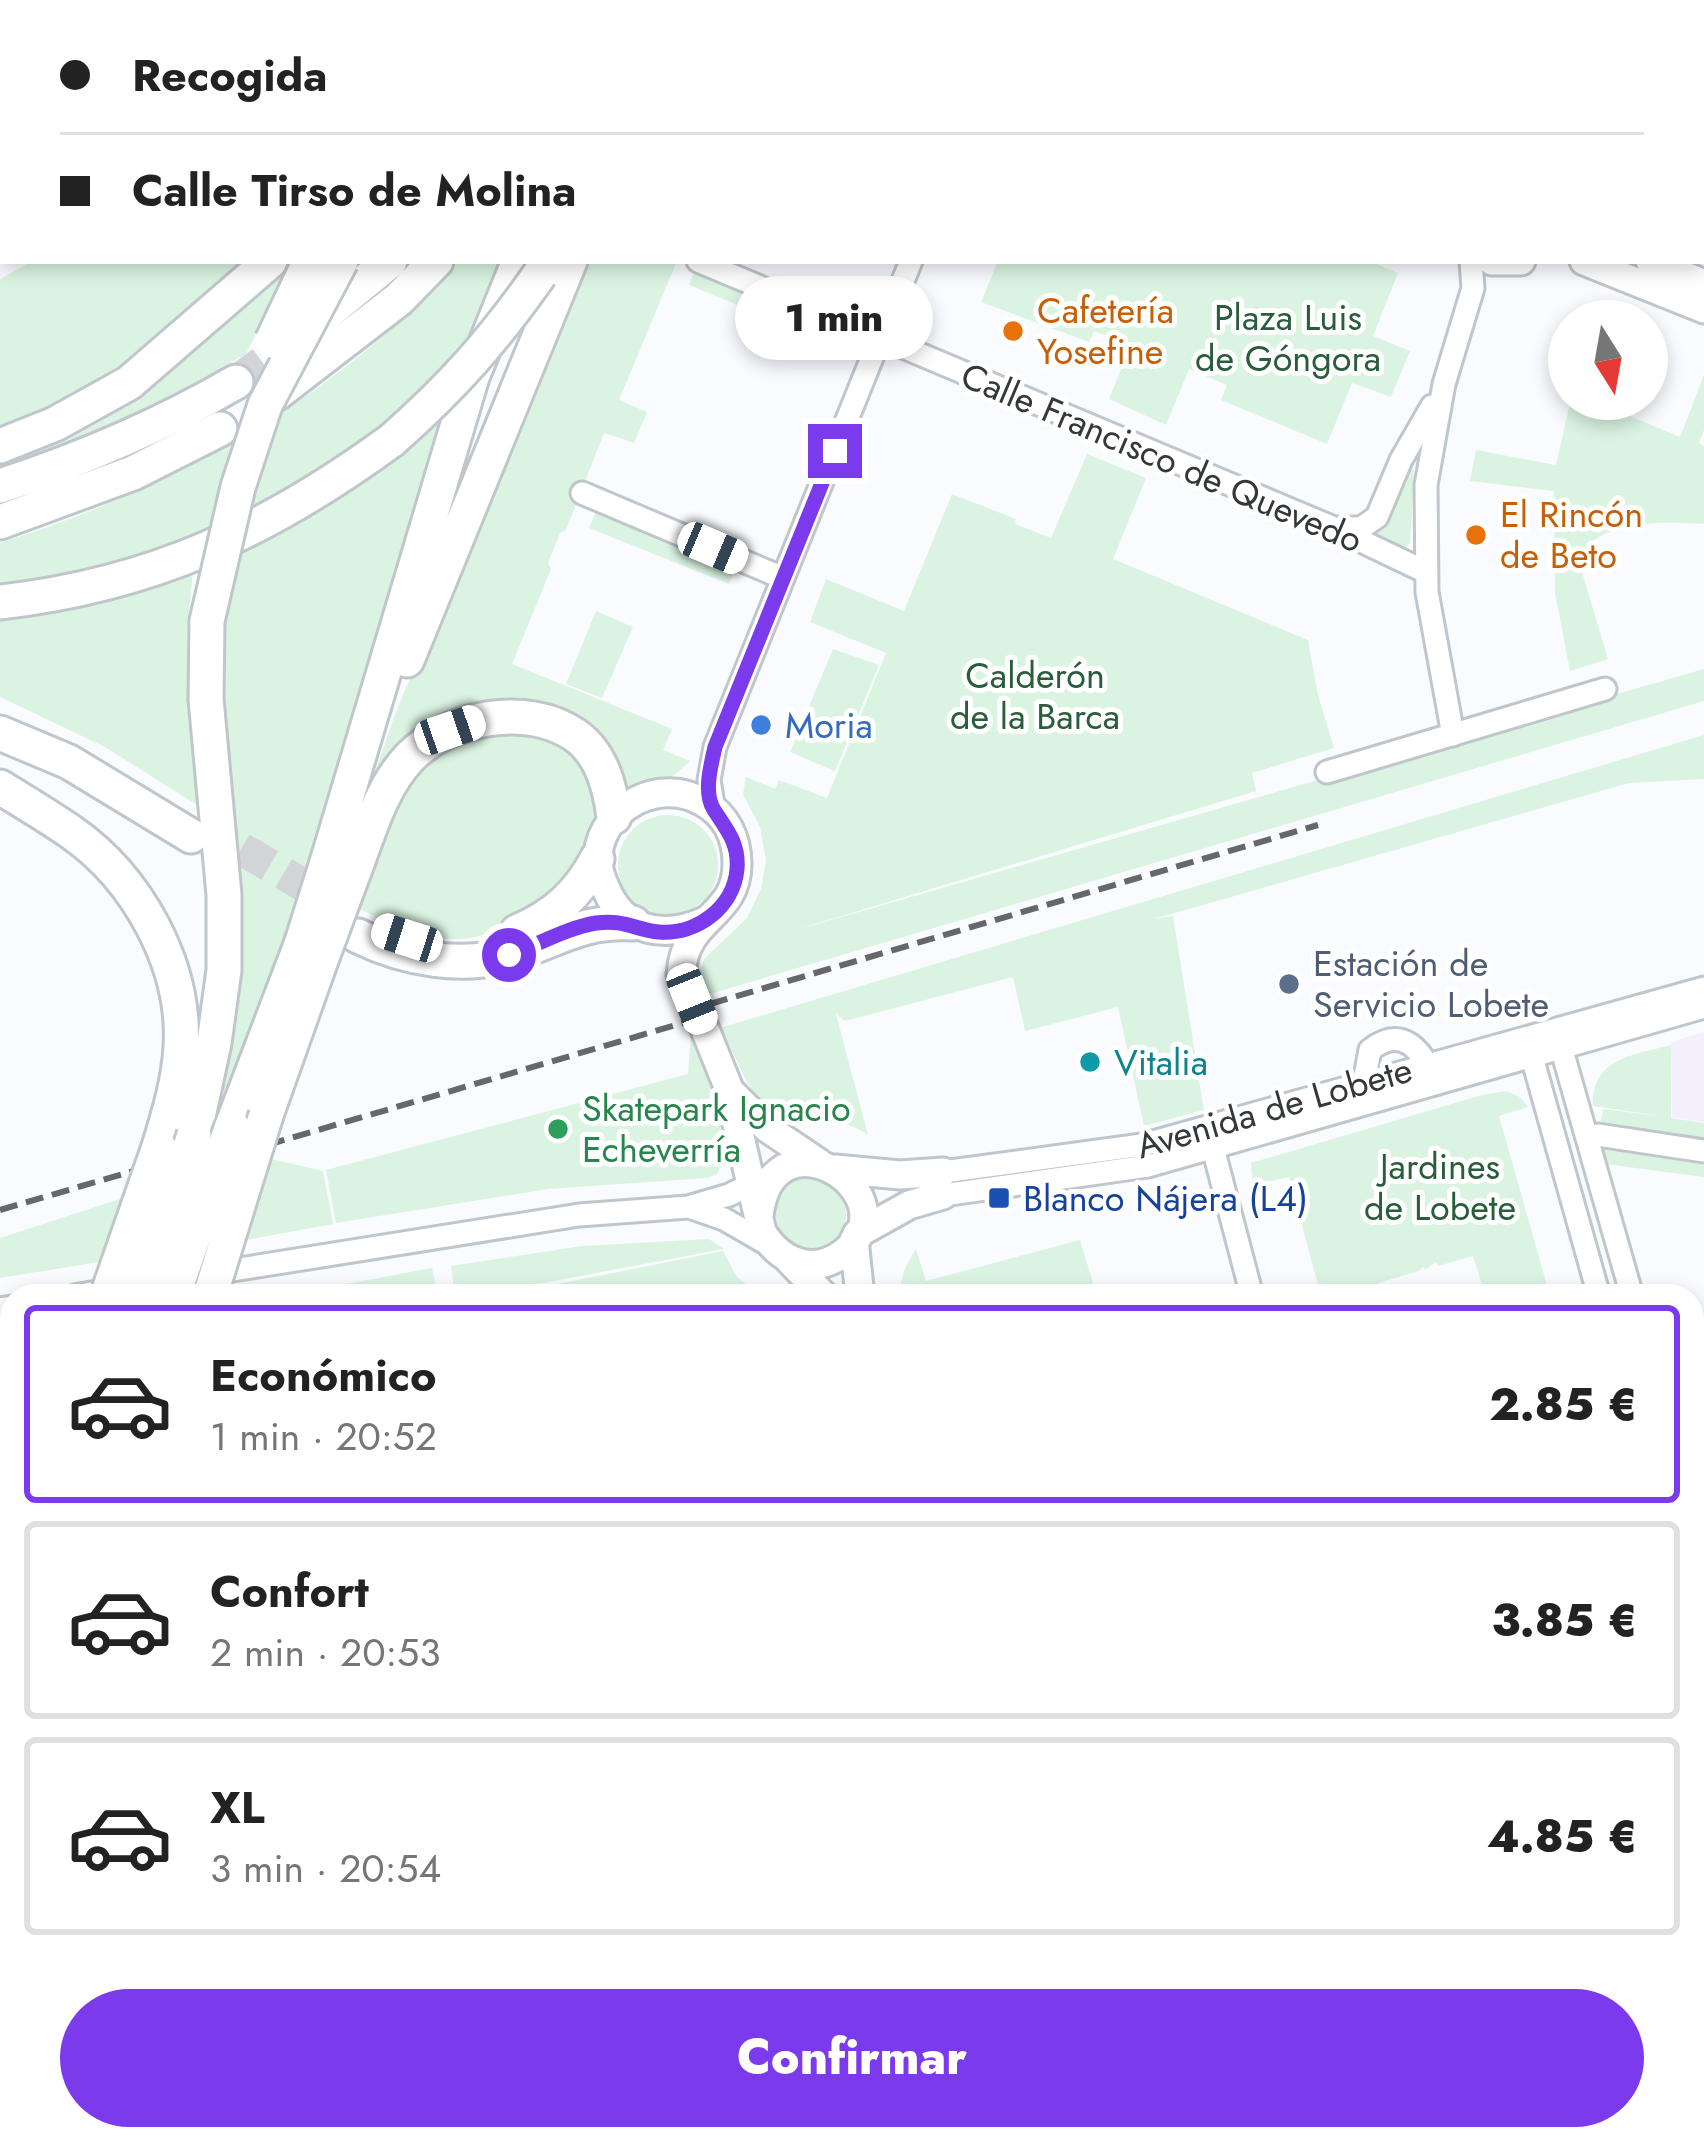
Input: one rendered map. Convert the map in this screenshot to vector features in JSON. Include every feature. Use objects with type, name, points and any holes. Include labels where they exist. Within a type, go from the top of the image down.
[{"type":"highway","points":[[0,446],[55,424],[129,383],[267,264]]},
{"type":"highway","points":[[144,1284],[194,1135],[224,970],[224,895],[206,699],[208,569],[245,409],[309,264]]},
{"type":"highway","points":[[207,621],[238,487],[265,405],[339,264]]},
{"type":"highway","points":[[306,330],[386,264]]},
{"type":"highway","points":[[277,392],[398,299],[433,264]]},
{"type":"highway","points":[[0,602],[86,588],[217,547],[344,475],[392,440],[454,384],[496,337],[544,264]]},
{"type":"highway","points":[[343,811],[544,264]]},
{"type":"highway","points":[[343,861],[343,811],[472,377],[544,264]]},
{"type":"highway","points":[[0,486],[82,459],[236,382]]},
{"type":"highway","points":[[0,522],[133,473],[220,429]]},
{"type":"highway","points":[[0,712],[77,744],[188,826],[69,762],[0,733]]},
{"type":"highway","points":[[218,1283],[312,951],[343,861],[393,778],[412,756],[450,730],[485,718],[519,718],[575,735],[603,768],[614,818]]},
{"type":"highway","points":[[0,787],[75,834],[122,879],[153,923],[173,978],[182,1041],[178,1083],[159,1147],[96,1284]]},
{"type":"highway","points":[[597,859],[562,907],[520,931],[494,939],[443,946],[361,928],[388,950],[466,961],[509,955],[588,924],[641,927]]},
{"type":"highway","points":[[177,1284],[232,1126],[312,951]]},
{"type":"main road","points":[[1592,264],[1704,309]]},
{"type":"main road","points":[[1657,264],[1704,284]]},
{"type":"main road","points":[[687,987],[688,940],[727,900],[737,868],[731,832],[714,810],[693,797],[664,792],[637,799],[614,818],[597,859],[612,903],[641,927],[687,987],[764,1179],[759,1216],[780,1254],[811,1284]]},
{"type":"main road","points":[[641,927],[664,933],[705,921]]},
{"type":"main road","points":[[729,1089],[767,1128],[856,1190],[861,1205],[856,1237],[859,1284]]},
{"type":"main road","points":[[764,1179],[804,1163],[827,1166]]},
{"type":"main road","name":"Avenida de Lobete","points":[[827,1166],[943,1184]]},
{"type":"main road","name":"Avenida de Lobete","points":[[856,1237],[943,1184]]},
{"type":"main road","points":[[780,1254],[815,1264],[829,1261],[856,1237]]},
{"type":"street","name":"Calle Francisco de Quevedo","points":[[705,264],[1334,528],[1426,572]]},
{"type":"street","points":[[714,810],[709,780],[715,747],[910,264]]},
{"type":"street","points":[[1453,735],[1431,622],[1426,485],[1444,384],[1473,288],[1471,264]]},
{"type":"street","points":[[1464,322],[1506,264]]},
{"type":"street","points":[[1334,528],[1361,528],[1377,517],[1401,460],[1444,384]]},
{"type":"street","points":[[582,493],[783,578]]},
{"type":"street","points":[[1327,772],[1605,689]]},
{"type":"street","points":[[664,792],[692,773],[715,747]]},
{"type":"street","name":"Avenida de Lobete","points":[[943,1184],[1142,1145],[1704,988]]},
{"type":"street","name":"Avenida de Lobete","points":[[943,1184],[1115,1185],[1213,1148],[1704,1007]]},
{"type":"street","points":[[1364,1082],[1370,1051],[1385,1040],[1411,1042],[1427,1064]]},
{"type":"street","points":[[1561,1047],[1629,1284]]},
{"type":"street","points":[[1532,1057],[1596,1284]]},
{"type":"street","points":[[1598,1135],[1704,1150]]},
{"type":"street","points":[[1213,1148],[1249,1284]]},
{"type":"street","points":[[218,1283],[579,1215],[688,1207],[764,1179]]},
{"type":"street","points":[[688,1207],[724,1219],[780,1254]]},
{"type":"shaded area","points":[[1704,1032],[1704,1122],[1672,1117],[1671,1042]]},
{"type":"green space","points":[[27,264],[254,264],[164,343],[0,440],[0,279]]},
{"type":"green space","points":[[456,264],[507,264],[472,342],[423,399],[286,503],[197,546],[0,594],[0,543],[128,495],[249,433],[360,355]]},
{"type":"green space","points":[[581,264],[676,264],[619,400],[647,412],[634,443],[604,433],[548,563],[551,569],[512,664],[672,729],[663,750],[690,761],[672,777],[625,790],[604,749],[476,713],[360,815],[394,717]]},
{"type":"green space","name":"Plaza Luis de Góngora","points":[[997,264],[1376,264],[1398,273],[1373,336],[1410,351],[1391,397],[1352,383],[1327,444],[1221,400],[1227,385],[1189,369],[1166,425],[1109,399],[1131,345],[1094,331],[1089,342],[981,302]]},
{"type":"green space","points":[[695,269],[835,326],[828,342],[689,285]]},
{"type":"green space","points":[[275,271],[284,276],[246,354],[134,417],[0,469],[0,462],[14,457]]},
{"type":"green space","points":[[1704,375],[1704,430],[1699,443],[1704,446],[1704,524],[1633,525],[1587,547],[1579,562],[1608,659],[1570,671],[1555,593],[1554,491],[1470,481],[1476,450],[1556,465],[1566,420],[1639,420],[1680,437]]},
{"type":"green space","points":[[453,398],[312,859],[215,1132],[211,1131],[219,664],[230,553]]},
{"type":"green space","name":"Calderón de la Barca","points":[[1087,454],[1146,478],[1113,559],[1308,640],[1334,748],[1252,773],[1256,791],[789,932],[1704,669],[1704,701],[703,996],[704,959],[747,918],[761,889],[766,861],[760,827],[743,794],[746,777],[775,789],[779,780],[827,798],[886,653],[810,622],[826,579],[904,611],[952,494],[1051,538]]},
{"type":"green space","points":[[1404,468],[1414,470],[1410,543],[1403,551],[1374,540]]},
{"type":"green space","points":[[596,512],[735,569],[729,584],[589,528]]},
{"type":"green space","points":[[193,569],[187,635],[197,805],[105,747],[0,697],[0,615]]},
{"type":"green space","points":[[596,611],[633,627],[602,698],[566,684]]},
{"type":"green space","points":[[833,649],[879,665],[835,771],[790,752]]},
{"type":"green space","points":[[532,730],[566,744],[579,757],[593,790],[589,845],[563,888],[538,909],[506,926],[462,939],[407,931],[357,907],[382,830],[422,764],[467,734]]},
{"type":"green space","points":[[1704,735],[1704,779],[1629,783],[1154,919],[1173,916],[1204,1110],[1144,1126],[1118,1007],[1025,1031],[1013,977],[845,1021],[836,1014],[868,1135],[841,1123],[791,1118],[769,1109],[747,1082],[720,1028]]},
{"type":"green space","points":[[668,815],[687,818],[704,829],[715,846],[715,884],[704,901],[687,912],[668,915],[649,912],[632,901],[621,884],[618,865],[621,846],[632,829],[649,818]]},
{"type":"green space","name":"Skatepark Ignacio Echeverría","points":[[691,1031],[721,1102],[714,1105],[723,1149],[717,1174],[548,1189],[336,1223],[326,1170],[688,1074]]},
{"type":"green space","points":[[1671,1045],[1671,1118],[1704,1123],[1704,1177],[1605,1164],[1597,1140],[1603,1109],[1668,1117],[1593,1106],[1599,1078],[1617,1061]]},
{"type":"green space","name":"Jardines de Lobete","points":[[1506,1091],[1528,1107],[1499,1116],[1547,1284],[1482,1284],[1473,1256],[1438,1266],[1436,1262],[1378,1284],[1318,1284],[1289,1177],[1253,1185],[1251,1163]]},
{"type":"green space","points":[[263,1157],[323,1171],[333,1224],[235,1242]]},
{"type":"green space","points":[[810,1177],[836,1187],[846,1213],[836,1239],[810,1249],[784,1239],[774,1213],[784,1187]]},
{"type":"green space","points":[[129,1196],[105,1261],[0,1278],[0,1238]]},
{"type":"green space","points":[[709,1239],[724,1249],[537,1284],[453,1284],[451,1266],[582,1246]]},
{"type":"green space","points":[[1080,1240],[1093,1284],[900,1284],[916,1249],[926,1281]]},
{"type":"green space","points":[[723,1251],[746,1284],[558,1284]]},
{"type":"green space","points":[[432,1268],[435,1284],[346,1284]]},
{"type":"tunnel","points":[[236,382],[305,331]]},
{"type":"tunnel","points":[[199,824],[363,920]]},
{"type":"railway","points":[[710,1004],[1318,825]]},
{"type":"railway","points":[[267,1145],[686,1022]]},
{"type":"railway","points":[[0,1210],[140,1169]]},
{"type":"place","name":"Cafetería Yosefine","points":[[1013,331]]},
{"type":"place","name":"El Rincón de Beto","points":[[1476,535]]},
{"type":"place","name":"Moria","points":[[761,725]]},
{"type":"place","name":"Estación de Servicio Lobete","points":[[1289,984]]},
{"type":"place","name":"Vitalia","points":[[1090,1062]]},
{"type":"place","name":"Skatepark Ignacio Echeverría","points":[[558,1129]]},
{"type":"place","name":"Blanco Nájera (L4)","points":[[999,1198]]},
{"type":"route","points":[[509,955],[588,924],[633,923],[664,933],[689,928],[705,921],[727,900],[734,886],[736,852],[731,832],[714,810],[710,795],[715,747],[835,451]]}]
